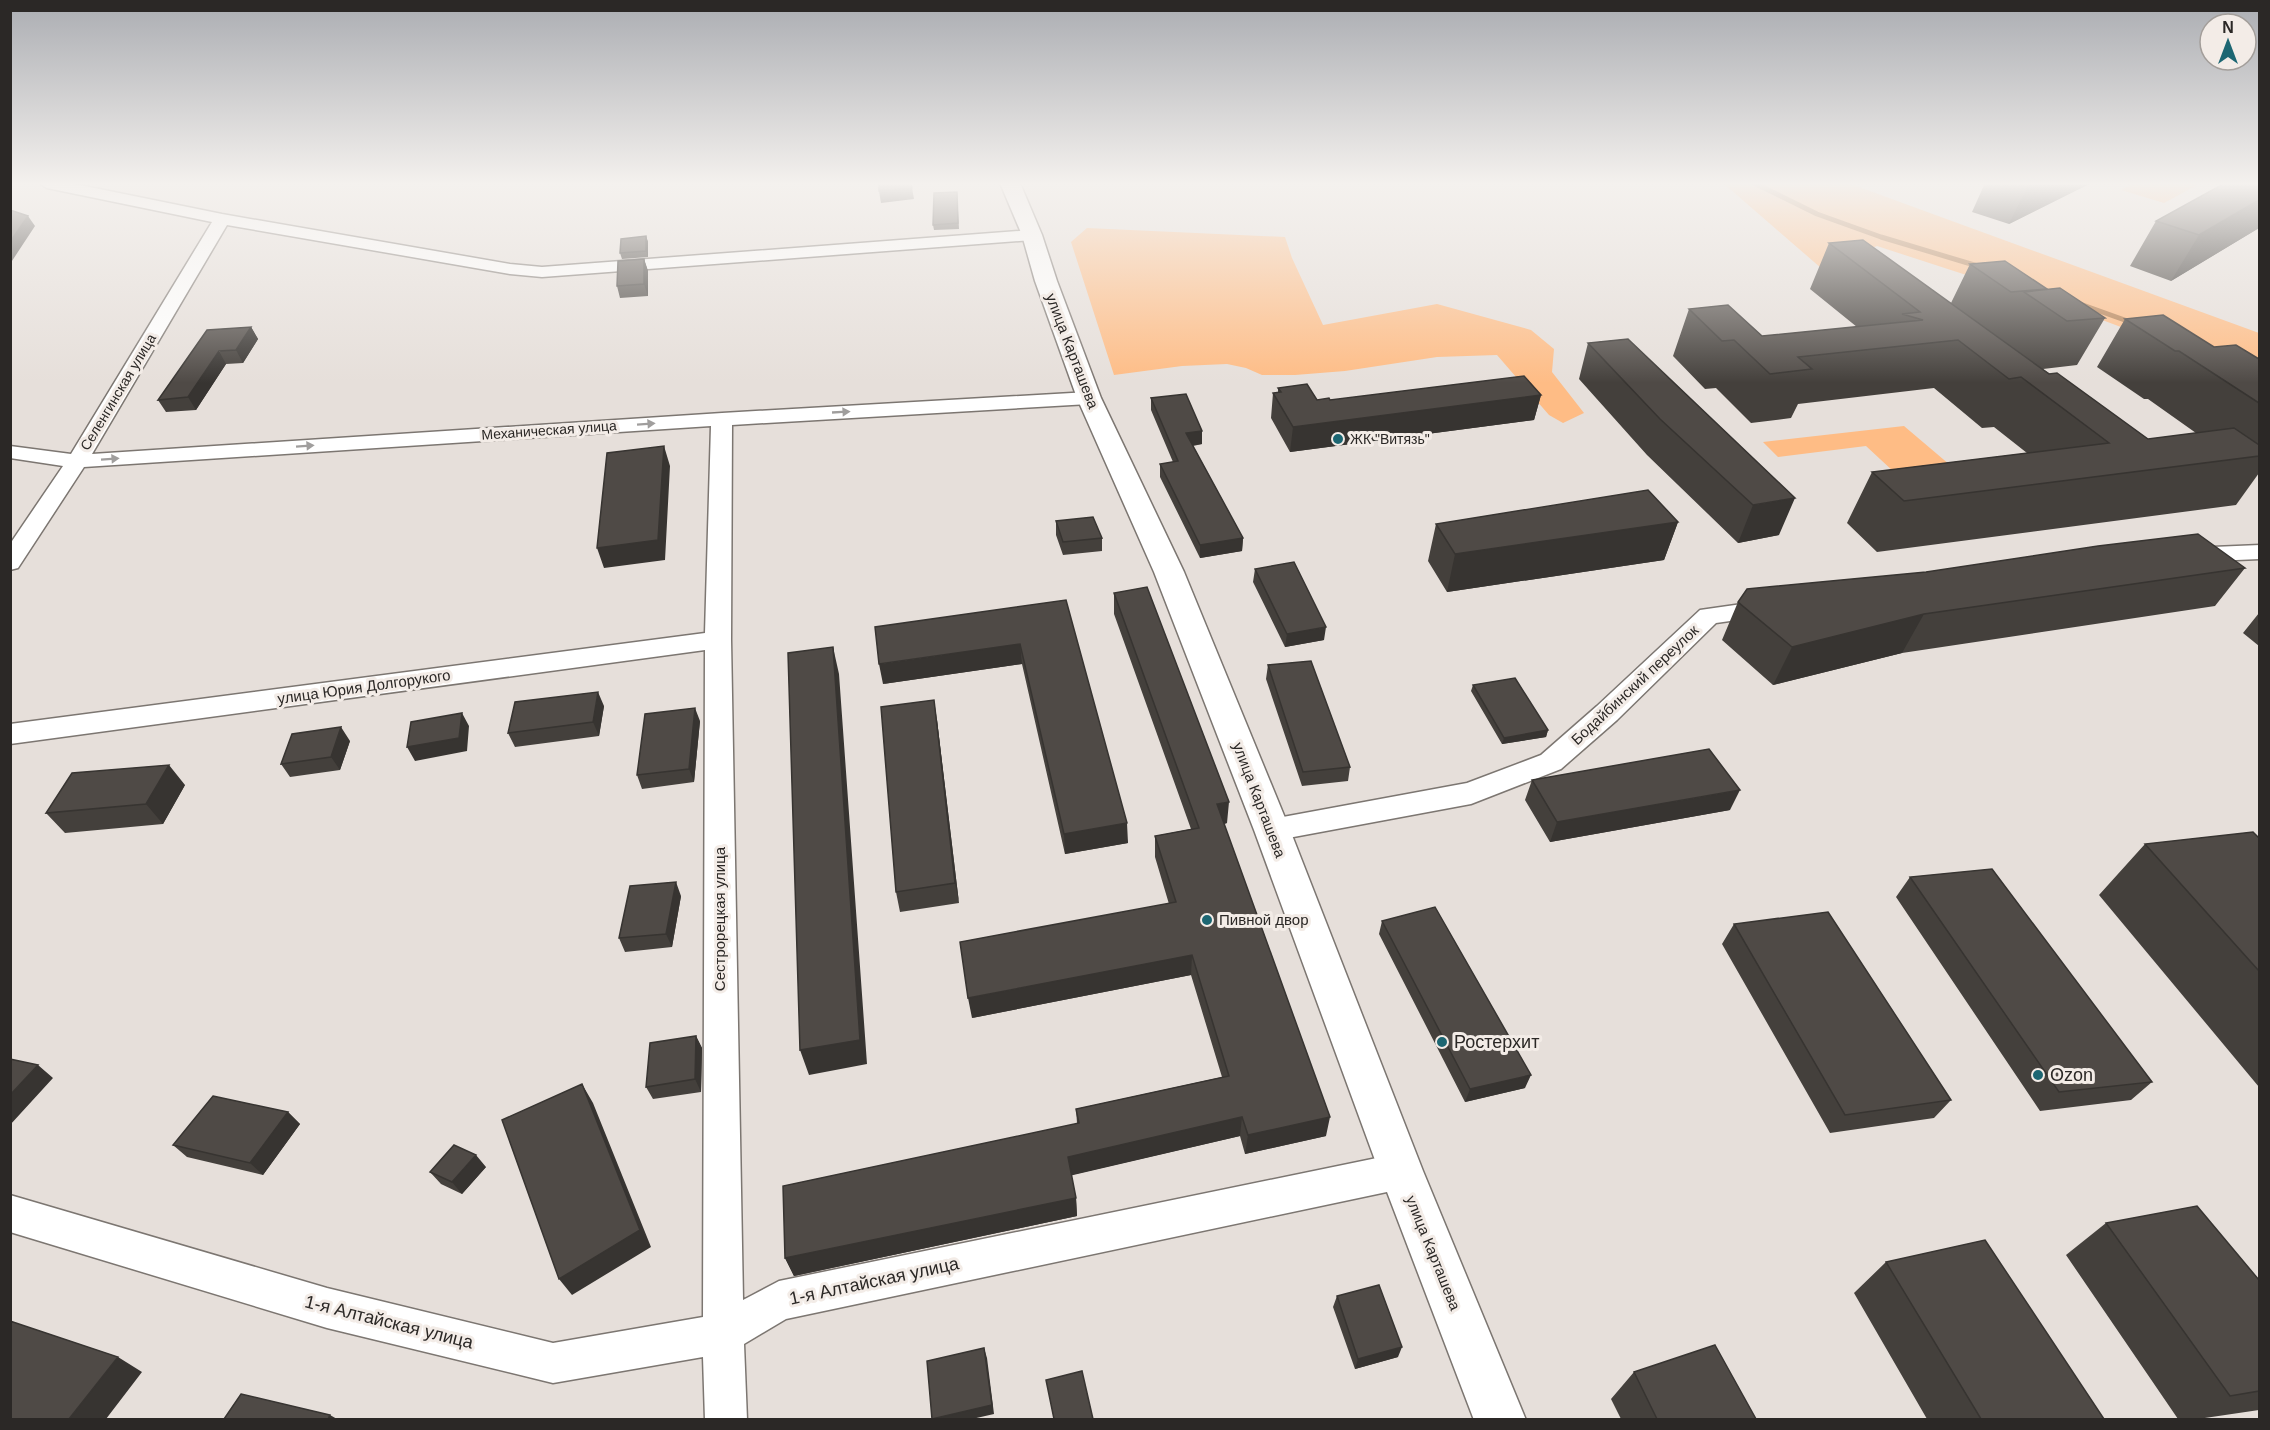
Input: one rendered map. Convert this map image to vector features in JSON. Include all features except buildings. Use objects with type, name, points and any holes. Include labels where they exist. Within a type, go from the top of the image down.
[{"type":"main road","name":"улица Карташева","points":[[1036,250],[1089,398],[1169,572],[1272,830],[1401,1171],[1500,1419]]},
{"type":"street","name":"Селенгинская улица","points":[[10,563],[77,461],[204,250]]},
{"type":"street","points":[[399,250],[510,269],[542,272],[845,250]]},
{"type":"street","name":"Механическая улица","points":[[10,452],[77,461],[722,419],[1089,398]]},
{"type":"street","name":"Сестрорецкая улица","points":[[722,419],[718,640],[723,1334],[726,1419]]},
{"type":"street","points":[[2168,558],[2259,552]]},
{"type":"street","name":"Бодайбинский переулок","points":[[1272,830],[1471,793],[1551,762],[1607,713],[1709,616],[1788,606]]},
{"type":"street","name":"улица Юрия Долгорукого","points":[[10,734],[718,640]]},
{"type":"street","name":"1-я Алтайская улица","points":[[10,1213],[327,1308],[553,1363],[723,1334],[779,1301],[1401,1171]]},
{"type":"shaded area","points":[[1074,250],[1289,250],[1323,325],[1437,304],[1531,330],[1554,349],[1552,372],[1584,413],[1563,423],[1549,415],[1497,355],[1437,357],[1345,371],[1295,375],[1262,375],[1246,368],[1227,364],[1182,366],[1114,375]]},
{"type":"shaded area","points":[[1800,250],[1867,250],[1821,268]]},
{"type":"shaded area","points":[[1888,250],[2031,250],[2259,333],[2259,379],[2089,315]]},
{"type":"shaded area","points":[[1904,426],[1950,465],[1894,472],[1866,446],[1778,457],[1763,442]]},
{"type":"waterway","points":[[1923,250],[1981,267]]},
{"type":"waterway","points":[[2080,304],[2133,323]]},
{"type":"place","name":"ЖК \"Витязь\"","points":[[1338,439]]},
{"type":"place","name":"Пивной двор","points":[[1207,920]]},
{"type":"place","name":"Ростерхит","points":[[1442,1042]]},
{"type":"place","name":"Ozon","points":[[2038,1075]]}]
